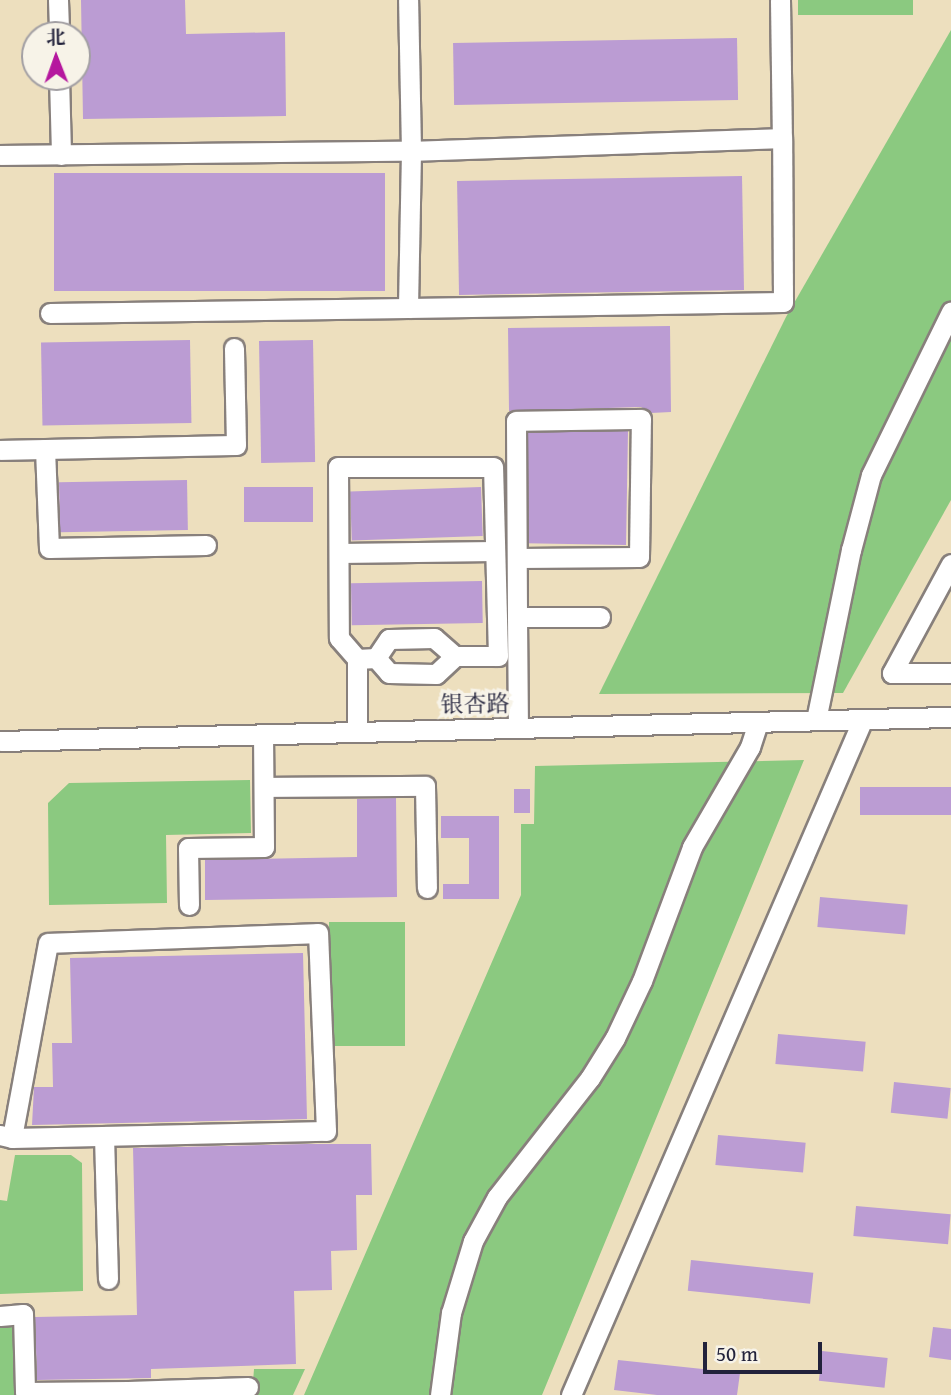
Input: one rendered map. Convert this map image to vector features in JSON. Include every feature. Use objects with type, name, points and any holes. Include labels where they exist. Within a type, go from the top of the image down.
[{"type":"street","points":[[58,0],[58,21]]},
{"type":"street","points":[[408,0],[411,151],[408,308]]},
{"type":"street","points":[[50,313],[783,302],[780,0]]},
{"type":"street","points":[[59,91],[61,155]]},
{"type":"street","points":[[0,155],[411,151],[782,138]]},
{"type":"street","points":[[816,720],[851,550],[871,475],[951,312]]},
{"type":"street","points":[[0,450],[236,445],[234,348]]},
{"type":"street","points":[[517,558],[639,557],[641,419],[516,421],[518,728]]},
{"type":"street","points":[[45,449],[49,548],[206,545]]},
{"type":"street","points":[[357,732],[366,659],[389,639],[434,638],[455,656],[498,656],[494,467],[338,467],[339,638],[366,659],[389,674],[436,674],[455,656]]},
{"type":"street","points":[[339,553],[495,551]]},
{"type":"street","points":[[951,564],[891,673],[951,673]]},
{"type":"street","points":[[517,617],[600,617]]},
{"type":"street","name":"银杏路","points":[[0,741],[951,717]]},
{"type":"street","points":[[571,1395],[863,719]]},
{"type":"street","points":[[440,1395],[451,1313],[473,1241],[497,1197],[590,1078],[615,1038],[642,981],[692,847],[750,747],[758,722]]},
{"type":"street","points":[[189,905],[188,848],[264,847],[263,734]]},
{"type":"street","points":[[264,787],[425,786],[427,888]]},
{"type":"street","points":[[318,933],[326,1131],[6,1136],[48,943],[318,933]]},
{"type":"street","points":[[104,1136],[108,1279]]},
{"type":"street","points":[[0,1316],[23,1314],[25,1392],[128,1393],[248,1387]]},
{"type":"green space","points":[[798,0],[913,0],[913,15],[798,15]]},
{"type":"green space","points":[[951,30],[951,500],[843,693],[599,694],[786,317]]},
{"type":"green space","points":[[804,760],[542,1395],[304,1395],[521,895],[521,824],[534,824],[535,766]]},
{"type":"green space","points":[[250,780],[251,833],[166,835],[167,903],[49,905],[48,803],[69,783]]},
{"type":"green space","points":[[329,922],[405,922],[405,1046],[329,1046]]},
{"type":"green space","points":[[15,1155],[71,1155],[82,1163],[83,1291],[0,1294],[0,1200],[7,1201]]},
{"type":"green space","points":[[16,1325],[19,1395],[0,1395],[0,1326]]},
{"type":"green space","points":[[254,1369],[305,1369],[293,1395],[252,1395]]},
{"type":"building","points":[[81,0],[185,0],[186,34],[285,32],[286,116],[83,119],[83,91],[91,91],[91,21],[81,21]]},
{"type":"building","points":[[737,38],[738,100],[454,105],[453,43]]},
{"type":"building","points":[[54,173],[385,173],[385,291],[54,291]]},
{"type":"building","points":[[742,176],[744,290],[459,295],[457,181]]},
{"type":"building","points":[[670,326],[671,412],[651,413],[641,407],[509,411],[508,328]]},
{"type":"building","points":[[190,340],[191,423],[42,426],[41,343]]},
{"type":"building","points":[[313,340],[315,462],[261,463],[259,341]]},
{"type":"building","points":[[528,429],[628,431],[626,545],[526,543]]},
{"type":"building","points":[[187,480],[188,530],[60,532],[59,482]]},
{"type":"building","points":[[244,487],[313,487],[313,522],[244,522]]},
{"type":"building","points":[[481,487],[483,536],[352,541],[350,492]]},
{"type":"building","points":[[482,581],[483,623],[352,625],[351,583]]},
{"type":"building","points":[[860,787],[951,787],[951,815],[860,815]]},
{"type":"building","points":[[514,789],[530,789],[530,813],[514,813]]},
{"type":"building","points":[[396,798],[397,897],[205,900],[205,860],[357,857],[357,799]]},
{"type":"building","points":[[441,816],[499,816],[499,899],[443,899],[443,884],[469,884],[469,838],[441,838]]},
{"type":"building","points":[[820,897],[908,905],[905,935],[817,927]]},
{"type":"building","points":[[303,953],[307,1119],[32,1125],[34,1087],[53,1087],[52,1043],[72,1043],[70,958]]},
{"type":"building","points":[[778,1034],[866,1042],[863,1072],[775,1064]]},
{"type":"building","points":[[894,1082],[951,1088],[947,1119],[891,1113]]},
{"type":"building","points":[[718,1135],[806,1143],[803,1173],[715,1165]]},
{"type":"building","points":[[371,1144],[372,1195],[356,1195],[357,1250],[331,1251],[332,1290],[294,1291],[296,1364],[151,1369],[151,1378],[37,1380],[35,1317],[137,1315],[133,1148]]},
{"type":"building","points":[[856,1206],[951,1214],[948,1244],[853,1236]]},
{"type":"building","points":[[691,1260],[813,1273],[810,1304],[688,1291]]},
{"type":"building","points":[[933,1327],[951,1329],[951,1360],[929,1357]]},
{"type":"building","points":[[822,1351],[888,1358],[885,1388],[819,1381]]},
{"type":"building","points":[[618,1360],[740,1373],[737,1395],[657,1395],[614,1390]]}]
